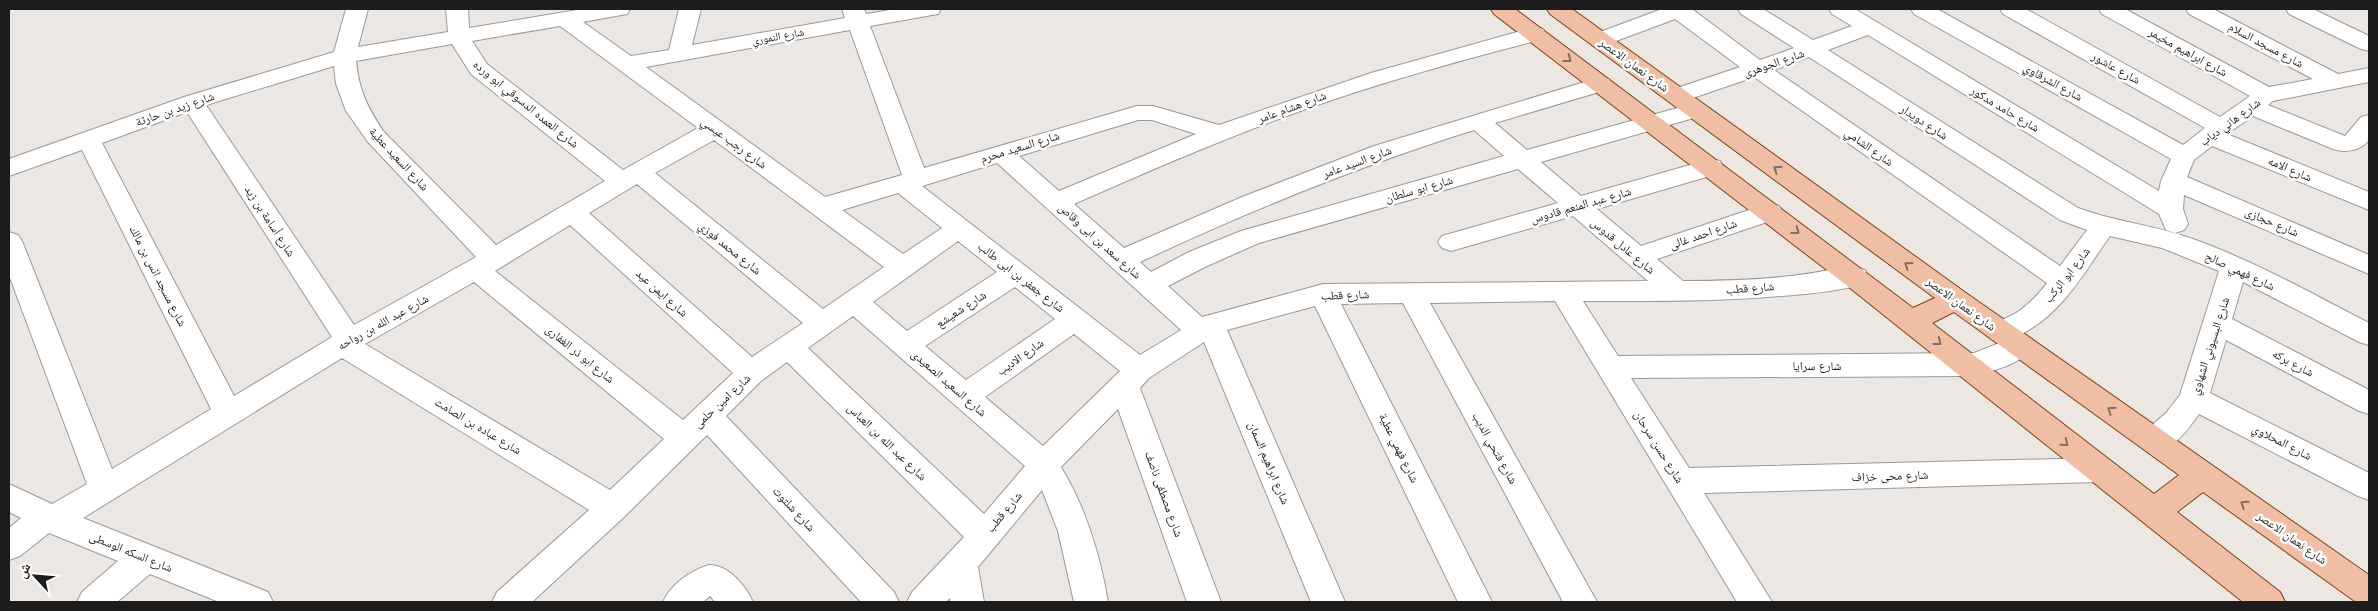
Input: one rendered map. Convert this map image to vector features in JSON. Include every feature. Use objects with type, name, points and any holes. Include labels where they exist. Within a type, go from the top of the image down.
[{"type":"main road","points":[[1502,9],[1855,277],[2268,602]]},
{"type":"main road","name":"شارع نعمان الاعصر","points":[[1558,9],[2010,339],[2369,593]]},
{"type":"main road","points":[[1911,321],[1956,300]]},
{"type":"main road","points":[[2153,513],[2203,474]]},
{"type":"street","name":"شارع السعيد عطية","points":[[357,9],[344,56],[347,84],[358,111],[376,137],[485,264]]},
{"type":"street","name":"شارع العمده الدسوقي ابو ورده","points":[[456,9],[458,36],[466,53],[479,68],[630,177]]},
{"type":"street","name":"شارع زيد بن حارثة","points":[[9,168],[192,102],[344,56],[619,9]]},
{"type":"street","points":[[679,54],[690,9]]},
{"type":"street","name":"شارع النموري","points":[[626,64],[855,15],[930,9]]},
{"type":"street","name":"شارع دويدار","points":[[1749,9],[2052,204],[2069,214],[2103,227]]},
{"type":"street","name":"شارع حامد مدكور","points":[[1840,9],[2170,209]]},
{"type":"street","name":"شارع الشرقاوي","points":[[1922,9],[2184,156]]},
{"type":"street","name":"شارع عاشور","points":[[2011,9],[2216,131]]},
{"type":"street","name":"شارع ابراهيم مخيمر","points":[[2110,9],[2258,100],[2342,144],[2352,144],[2356,141],[2369,122]]},
{"type":"street","name":"شارع مسجد السلام","points":[[2197,9],[2341,81],[2369,88]]},
{"type":"street","points":[[2297,9],[2364,35]]},
{"type":"street","points":[[1600,40],[1679,10]]},
{"type":"street","name":"شارع الشامي","points":[[1679,10],[1757,70],[2064,282]]},
{"type":"street","points":[[855,15],[909,181]]},
{"type":"street","name":"شارع رجب عيسي","points":[[564,18],[903,267]]},
{"type":"street","name":"شارع الجوهرى","points":[[1686,103],[1757,70],[1869,27]]},
{"type":"street","name":"شارع هشام عامر","points":[[1056,202],[1219,133],[1327,94],[1432,61],[1535,34]]},
{"type":"street","name":"شارع هاني دياب","points":[[2182,245],[2170,209],[2173,180],[2184,156],[2258,100],[2369,76]]},
{"type":"street","name":"شارع السيد عامر","points":[[1120,260],[1211,218],[1299,182],[1385,151],[1601,84]]},
{"type":"street","name":"شارع أسامة بن زيد","points":[[192,102],[346,342]]},
{"type":"street","name":"شارع ابو سلطان","points":[[1148,285],[1198,258],[1250,237],[1652,122],[1686,103]]},
{"type":"street","name":"شارع السعيد محرم","points":[[822,208],[1137,113],[1153,113],[1219,133]]},
{"type":"street","name":"شارع عادل قدوس","points":[[1479,122],[1677,291]]},
{"type":"street","name":"شارع عبد الله بن رواحه","points":[[9,546],[50,518],[104,488],[346,342],[485,264],[573,213],[630,177],[715,129]]},
{"type":"street","name":"شارع الامه","points":[[2216,131],[2369,202]]},
{"type":"street","name":"شارع مسجد انس بن مالك","points":[[88,139],[228,413]]},
{"type":"street","name":"شارع سعد بن ابى وقاص","points":[[1001,153],[1148,285],[1205,327]]},
{"type":"street","name":"شارع عبد المنعم قادوس","points":[[1451,242],[1711,167]]},
{"type":"street","name":"شارع محمد فوزي","points":[[630,177],[822,324]]},
{"type":"street","name":"شارع حجازى","points":[[2173,180],[2369,265]]},
{"type":"street","name":"شارع جعفر بن ابى طالب","points":[[909,181],[959,228],[1075,319],[1132,378]]},
{"type":"street","name":"شارع احمد غالى","points":[[1636,257],[1770,212]]},
{"type":"street","name":"شارع ايمن عيد","points":[[573,213],[751,373]]},
{"type":"street","name":"شارع فهمي صالح","points":[[2103,227],[2144,234],[2182,245],[2234,267],[2369,335]]},
{"type":"street","name":"شارع ابو الركب","points":[[2010,339],[2034,313],[2048,302],[2103,227]]},
{"type":"street","name":"شارع امين حلمى","points":[[509,602],[613,508],[751,373],[959,228]]},
{"type":"street","points":[[9,241],[104,488]]},
{"type":"street","name":"شارع ابو ذر الغفارى","points":[[485,264],[684,438]]},
{"type":"street","name":"شارع البسيوني الشهاوي","points":[[2155,440],[2178,421],[2194,398],[2234,267]]},
{"type":"street","name":"شارع شعيشع","points":[[906,345],[1016,273]]},
{"type":"street","name":"شارع قطب","points":[[924,602],[961,564],[1044,465],[1132,378],[1205,327],[1323,294],[1739,290],[1798,285],[1855,277]]},
{"type":"street","name":"شارع حسن سرحان","points":[[1563,292],[1755,602]]},
{"type":"street","name":"شارع فتحي الديب","points":[[1411,293],[1580,602]]},
{"type":"street","name":"شارع فهمي عطية","points":[[1323,294],[1475,602]]},
{"type":"street","name":"شارع السعيد الصعيدى","points":[[854,301],[1044,465],[1060,490],[1072,518],[1092,602]]},
{"type":"street","name":"شارع الاديب","points":[[965,396],[1075,319]]},
{"type":"street","name":"شارع بركه","points":[[2218,324],[2369,403]]},
{"type":"street","name":"شارع ابراهيم السمان","points":[[1205,327],[1328,602]]},
{"type":"street","name":"شارع سرايا","points":[[1610,367],[1967,365],[1988,362],[2005,354],[2010,339]]},
{"type":"street","name":"شارع عباده بن الصامت","points":[[346,342],[613,508]]},
{"type":"street","name":"شارع عبد الله بن العباس","points":[[789,347],[985,536]]},
{"type":"street","name":"شارع مصطفى ناصف","points":[[1132,378],[1204,602]]},
{"type":"street","name":"شارع المحلاوي","points":[[2194,398],[2369,487]]},
{"type":"street","name":"شارع شلتوت","points":[[707,416],[882,602]]},
{"type":"street","name":"شارع محى خزاف","points":[[1680,481],[2099,470]]},
{"type":"street","name":"شارع السكه الوسطى","points":[[9,497],[50,518],[245,601]]},
{"type":"street","points":[[94,602],[145,558]]},
{"type":"street","points":[[961,564],[967,602]]},
{"type":"street","points":[[680,602],[709,579],[716,579],[736,602]]}]
